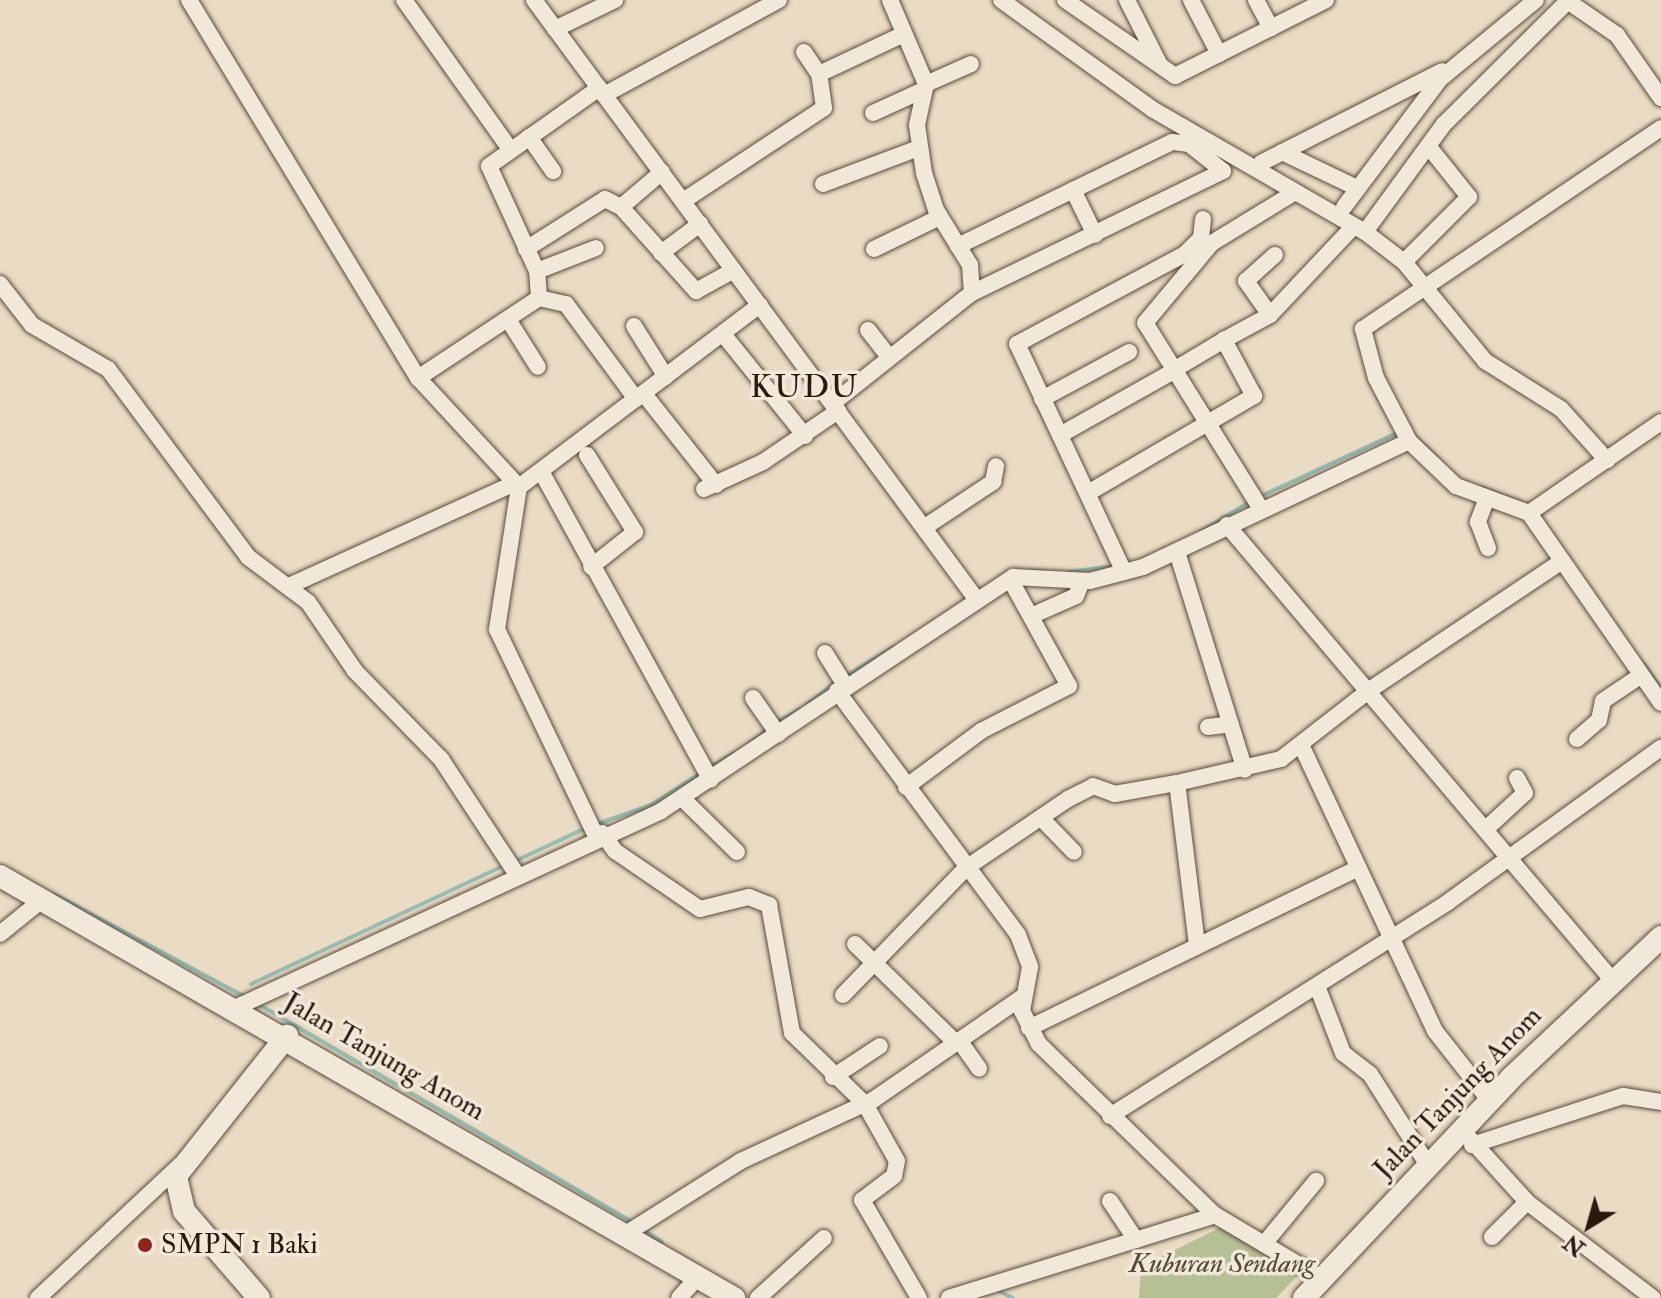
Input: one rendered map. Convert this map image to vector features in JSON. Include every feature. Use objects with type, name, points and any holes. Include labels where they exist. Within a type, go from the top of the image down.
[{"type":"main road","name":"Jalan Tanjung Anom","points":[[0,876],[245,1001],[287,1036],[633,1229],[697,1278],[734,1298]]},
{"type":"main road","name":"Jalan Tanjung Anom","points":[[1304,1298],[1428,1165],[1467,1137],[1490,1101],[1661,937]]},
{"type":"main road","points":[[259,1298],[184,1211],[175,1186],[182,1163],[256,1083],[287,1036]]},
{"type":"street","points":[[189,0],[418,378],[516,486],[497,629],[595,831],[620,855],[700,909],[749,897],[769,905],[792,1033],[833,1077],[865,1104],[898,1167],[866,1193],[863,1206],[919,1298]]},
{"type":"street","points":[[404,0],[510,149]]},
{"type":"street","points":[[534,0],[975,596]]},
{"type":"street","points":[[555,29],[615,0]]},
{"type":"street","points":[[890,0],[923,88],[919,148],[940,217],[970,265],[972,293]]},
{"type":"street","points":[[1001,0],[1152,109],[1292,194],[1359,229],[1404,262],[1485,361],[1561,409],[1607,460]]},
{"type":"street","points":[[1065,0],[1175,76],[1323,1]]},
{"type":"street","points":[[1127,0],[1161,67]]},
{"type":"street","points":[[1191,0],[1219,54]]},
{"type":"street","points":[[1256,0],[1271,28]]},
{"type":"street","points":[[1261,163],[1458,63],[1536,0]]},
{"type":"street","points":[[1060,435],[1270,315],[1359,229],[1429,147],[1567,0],[1610,29],[1655,72],[1661,98]]},
{"type":"street","points":[[539,298],[537,271],[488,169],[510,149],[602,91],[771,2]]},
{"type":"street","points":[[819,74],[904,34]]},
{"type":"street","points":[[683,201],[824,108],[819,74],[804,52]]},
{"type":"street","points":[[1344,207],[1458,63]]},
{"type":"street","points":[[873,113],[971,64]]},
{"type":"street","points":[[1661,128],[1424,285],[1361,332],[1404,434],[1456,486],[1533,510],[1561,562],[1661,703]]},
{"type":"street","points":[[529,137],[553,171]]},
{"type":"street","points":[[539,298],[566,304],[710,487],[805,436],[888,356],[972,293],[1214,179],[1221,166],[1178,141],[958,246]]},
{"type":"street","points":[[1404,262],[1469,197],[1429,147]]},
{"type":"street","points":[[823,184],[919,148]]},
{"type":"street","points":[[1282,152],[1357,188]]},
{"type":"street","points":[[621,207],[662,172]]},
{"type":"street","points":[[1073,190],[1095,235]]},
{"type":"street","points":[[1257,502],[1203,426],[1145,321],[1212,243],[1292,194]]},
{"type":"street","points":[[526,249],[605,199],[621,207],[661,253],[702,292],[734,270]]},
{"type":"street","points":[[874,249],[940,217]]},
{"type":"street","points":[[1123,567],[1017,344],[1185,254],[1201,238],[1203,219]]},
{"type":"street","points":[[661,253],[700,224]]},
{"type":"street","points":[[537,271],[596,248]]},
{"type":"street","points":[[1270,315],[1246,281],[1275,255]]},
{"type":"street","points":[[0,284],[32,325],[108,369],[172,446],[190,485],[238,545],[289,586],[325,622],[355,671],[441,759],[513,867]]},
{"type":"street","points":[[418,378],[509,321],[539,298]]},
{"type":"street","points":[[289,586],[542,473],[760,305]]},
{"type":"street","points":[[509,321],[538,367]]},
{"type":"street","points":[[634,326],[666,377]]},
{"type":"street","points":[[868,330],[888,356]]},
{"type":"street","points":[[723,334],[805,436]]},
{"type":"street","points":[[1088,493],[1254,396],[1224,340]]},
{"type":"street","points":[[1042,399],[1129,352]]},
{"type":"street","points":[[1533,510],[1661,422]]},
{"type":"street","points":[[245,1001],[513,867],[682,798],[707,773],[975,596],[1010,579],[1082,581],[1177,552],[1227,525],[1257,502],[1404,434]]},
{"type":"street","points":[[587,455],[635,532],[591,567]]},
{"type":"street","points":[[925,527],[993,482],[996,466]]},
{"type":"street","points":[[542,473],[707,773]]},
{"type":"street","points":[[1487,498],[1478,522],[1488,548]]},
{"type":"street","points":[[1227,525],[1512,855],[1613,981]]},
{"type":"street","points":[[1177,552],[1245,770]]},
{"type":"street","points":[[843,995],[966,868],[1093,786],[1115,794],[1177,783],[1245,770],[1302,747],[1371,689],[1561,562]]},
{"type":"street","points":[[906,787],[981,731],[1067,689],[1067,676],[1010,579]]},
{"type":"street","points":[[1031,616],[1076,596],[1082,581]]},
{"type":"street","points":[[825,653],[906,787],[1027,952],[1024,996],[1029,1028],[1110,1116],[1215,1215],[1323,1279]]},
{"type":"street","points":[[1577,739],[1599,720],[1603,701],[1640,676]]},
{"type":"street","points":[[753,698],[774,728]]},
{"type":"street","points":[[1208,727],[1231,724]]},
{"type":"street","points":[[1302,747],[1356,869],[1448,1052],[1490,1101]]},
{"type":"street","points":[[1110,1116],[1390,940],[1661,748]]},
{"type":"street","points":[[1488,827],[1524,795],[1517,778]]},
{"type":"street","points":[[1177,783],[1197,945]]},
{"type":"street","points":[[682,798],[737,852]]},
{"type":"street","points":[[1041,818],[1074,852]]},
{"type":"street","points":[[1029,1028],[1356,869]]},
{"type":"street","points":[[0,934],[43,899]]},
{"type":"street","points":[[855,944],[957,1041],[979,1069]]},
{"type":"street","points":[[1317,986],[1343,1053],[1370,1074],[1428,1165]]},
{"type":"street","points":[[633,1229],[741,1161],[865,1104],[1024,996]]},
{"type":"street","points":[[833,1077],[880,1046]]},
{"type":"street","points":[[1653,1298],[1527,1202],[1467,1137],[1610,1099],[1661,1102]]},
{"type":"street","points":[[38,1298],[182,1163]]},
{"type":"street","points":[[1264,1244],[1316,1181]]},
{"type":"street","points":[[1110,1201],[1136,1240]]},
{"type":"street","points":[[1492,1237],[1527,1202]]},
{"type":"street","points":[[949,1298],[1215,1215]]},
{"type":"street","points":[[758,1298],[824,1238]]},
{"type":"street","points":[[679,1298],[697,1278]]},
{"type":"green space","name":"Kuburan Sendang","points":[[1225,1225],[1300,1273],[1276,1298],[1139,1298],[1141,1267]]},
{"type":"waterway","points":[[1259,497],[1399,432]]},
{"type":"waterway","points":[[1411,433],[1437,457]]},
{"type":"waterway","points":[[1482,487],[1532,507]]},
{"type":"waterway","points":[[1200,532],[1251,501]]},
{"type":"waterway","points":[[1068,572],[1115,566]]},
{"type":"waterway","points":[[1024,571],[1043,571]]},
{"type":"waterway","points":[[846,676],[893,647]]},
{"type":"waterway","points":[[1644,664],[1661,688]]},
{"type":"waterway","points":[[807,704],[832,685]]},
{"type":"waterway","points":[[777,722],[800,709]]},
{"type":"waterway","points":[[748,744],[769,728]]},
{"type":"waterway","points":[[710,767],[734,753]]},
{"type":"waterway","points":[[597,824],[651,805],[703,772]]},
{"type":"waterway","points":[[513,862],[588,827]]},
{"type":"waterway","points":[[251,984],[505,865]]},
{"type":"waterway","points":[[54,894],[247,998]]},
{"type":"waterway","points":[[258,1004],[634,1223]]},
{"type":"waterway","points":[[641,1228],[662,1242]]},
{"type":"waterway","points":[[997,1290],[1013,1298]]},
{"type":"place","name":"SMPN 1 Baki","points":[[145,1245]]},
{"type":"district","name":"KUDU","points":[[805,387]]}]
